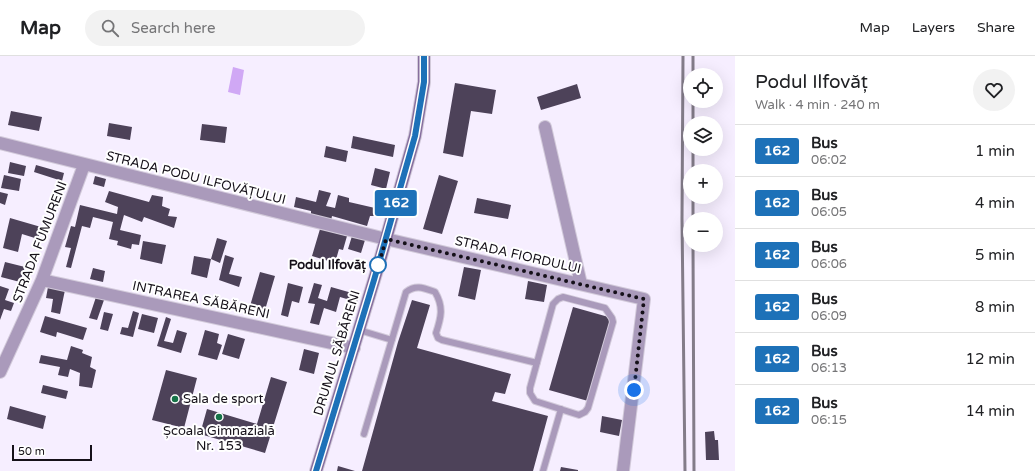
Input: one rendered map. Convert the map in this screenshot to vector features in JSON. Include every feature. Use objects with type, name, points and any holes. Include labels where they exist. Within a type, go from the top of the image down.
[{"type":"main road","name":"DRUMUL SĂBĂRENI","points":[[316,471],[354,348],[415,136],[424,82],[424,56]]},
{"type":"street","points":[[544,127],[581,284]]},
{"type":"street","name":"STRADA PODU ILFOVĂȚULUI","points":[[0,144],[386,239]]},
{"type":"street","name":"STRADA FUMURENI","points":[[0,372],[42,280],[84,165]]},
{"type":"street","name":"STRADA FIORDULUI","points":[[386,239],[644,299],[623,471]]},
{"type":"street","name":"INTRAREA SĂBĂRENI","points":[[42,280],[354,348]]},
{"type":"lane","points":[[364,434],[406,292],[414,287],[423,287],[435,292],[439,298],[442,308],[441,319],[436,333],[438,338],[538,363]]},
{"type":"lane","points":[[563,297],[605,308],[613,322],[588,408],[585,412],[579,414],[535,401],[532,398],[530,388],[538,363],[553,304],[556,300],[563,297]]},
{"type":"lane","points":[[359,330],[392,340]]},
{"type":"lane","points":[[543,471],[561,409]]},
{"type":"shaded area","points":[[233,67],[244,70],[240,95],[228,92]]},
{"type":"building","points":[[455,83],[496,90],[492,114],[471,111],[463,157],[443,153]]},
{"type":"building","points":[[577,84],[581,98],[541,110],[537,97]]},
{"type":"building","points":[[11,111],[42,117],[39,131],[8,125]]},
{"type":"building","points":[[109,123],[132,127],[130,140],[107,136]]},
{"type":"building","points":[[202,124],[227,127],[225,143],[200,140]]},
{"type":"building","points":[[353,136],[395,145],[393,157],[351,148]]},
{"type":"building","points":[[326,146],[348,151],[346,162],[324,157]]},
{"type":"building","points":[[10,162],[26,166],[24,176],[8,173]]},
{"type":"building","points":[[36,165],[64,173],[62,181],[34,172]]},
{"type":"building","points":[[375,168],[390,172],[386,189],[371,185]]},
{"type":"building","points":[[4,175],[21,179],[19,191],[1,188]]},
{"type":"building","points":[[439,175],[458,181],[442,234],[423,229]]},
{"type":"building","points":[[95,176],[106,179],[104,187],[93,184]]},
{"type":"building","points":[[319,190],[331,193],[326,206],[335,208],[338,195],[349,198],[349,202],[375,208],[374,216],[370,216],[367,226],[332,216],[331,221],[311,215],[311,211],[294,207],[296,197],[316,202]]},
{"type":"building","points":[[109,191],[149,202],[152,195],[163,197],[162,206],[170,209],[168,216],[177,217],[174,228],[144,217],[142,222],[124,215],[120,230],[141,235],[139,245],[132,244],[131,249],[117,245],[118,241],[109,239],[113,222],[93,217],[90,228],[82,226],[71,268],[66,267],[71,248],[65,247],[71,226],[75,227],[80,205],[117,214],[118,207],[105,202]]},
{"type":"building","points":[[0,192],[8,194],[5,205],[0,203]]},
{"type":"building","points":[[477,198],[511,205],[508,219],[474,213]]},
{"type":"building","points":[[10,218],[41,227],[38,239],[22,234],[18,252],[3,248]]},
{"type":"building","points":[[320,229],[347,236],[343,250],[339,249],[335,263],[312,256]]},
{"type":"building","points":[[352,236],[365,240],[361,253],[348,249]]},
{"type":"building","points":[[217,238],[227,241],[220,263],[211,259]]},
{"type":"building","points":[[143,241],[166,245],[162,264],[140,259]]},
{"type":"building","points":[[225,255],[234,258],[229,274],[242,277],[239,287],[219,280]]},
{"type":"building","points":[[194,256],[211,259],[207,278],[191,274]]},
{"type":"building","points":[[5,262],[25,267],[20,282],[1,277]]},
{"type":"building","points":[[464,267],[481,270],[475,300],[458,296]]},
{"type":"building","points":[[93,268],[105,271],[103,282],[90,279]]},
{"type":"building","points":[[260,272],[275,276],[265,310],[250,306]]},
{"type":"building","points":[[528,281],[547,285],[544,302],[525,299]]},
{"type":"building","points":[[288,283],[303,287],[299,303],[292,301],[288,317],[281,315]]},
{"type":"building","points":[[314,283],[322,285],[318,298],[327,301],[331,287],[359,295],[357,302],[340,297],[336,312],[324,308],[319,325],[310,323],[315,304],[308,303]]},
{"type":"building","points":[[0,286],[9,289],[5,300],[14,303],[11,311],[4,309],[0,320]]},
{"type":"building","points":[[48,287],[65,290],[60,314],[51,312],[53,299],[46,298]]},
{"type":"building","points":[[96,297],[104,300],[97,320],[89,318]]},
{"type":"building","points":[[412,300],[430,305],[417,348],[511,374],[505,394],[495,392],[492,401],[548,416],[533,471],[362,471],[398,342]]},
{"type":"building","points":[[573,307],[612,318],[588,401],[549,390]]},
{"type":"building","points":[[133,311],[139,313],[133,337],[120,334],[122,327],[128,328]]},
{"type":"building","points":[[104,312],[113,314],[108,331],[100,329]]},
{"type":"building","points":[[142,314],[158,318],[154,333],[138,329]]},
{"type":"building","points":[[45,316],[87,328],[83,340],[57,332],[56,337],[40,332]]},
{"type":"building","points":[[166,317],[171,319],[164,341],[173,343],[177,330],[187,333],[181,353],[157,346]]},
{"type":"building","points":[[205,330],[219,334],[217,343],[222,345],[217,360],[198,355]]},
{"type":"building","points":[[228,334],[245,339],[239,359],[222,354]]},
{"type":"building","points":[[71,346],[83,350],[82,353],[92,357],[90,367],[96,370],[92,388],[79,386],[80,373],[70,369],[68,377],[58,375],[60,367],[39,363],[41,355],[67,360]]},
{"type":"building","points":[[304,349],[319,353],[314,374],[299,370]]},
{"type":"building","name":"Sala de sport","points":[[166,370],[197,378],[184,428],[152,420]]},
{"type":"building","name":"Școala Gimnazială Nr. 153","points":[[271,377],[287,382],[265,453],[200,434],[207,409],[257,424]]},
{"type":"building","points":[[43,385],[68,391],[66,399],[41,393]]},
{"type":"building","points":[[10,406],[46,416],[43,429],[7,419]]},
{"type":"building","points":[[602,416],[622,420],[619,436],[600,432]]},
{"type":"building","points":[[714,431],[715,440],[718,440],[719,460],[706,460],[705,432]]},
{"type":"building","points":[[338,466],[355,471],[337,471]]},
{"type":"building","points":[[561,467],[578,470],[578,471],[560,471]]},
{"type":"railway","points":[[683,56],[682,219],[685,471]]},
{"type":"railway","points":[[693,56],[693,68]]},
{"type":"railway","points":[[693,108],[693,116]]},
{"type":"railway","points":[[693,156],[693,164]]},
{"type":"railway","points":[[693,204],[693,212]]},
{"type":"railway","points":[[693,252],[694,471]]},
{"type":"bus line","name":"162","points":[[316,471],[354,348],[415,136],[424,82],[424,56]]},
{"type":"place","name":"Podul Ilfovăț","points":[[378,265]]},
{"type":"place","name":"Sala de sport","points":[[175,399]]},
{"type":"place","name":"Școala Gimnazială Nr. 153","points":[[219,417]]},
{"type":"route","points":[[378,265],[378,267],[386,239],[644,299],[634,390]]}]
